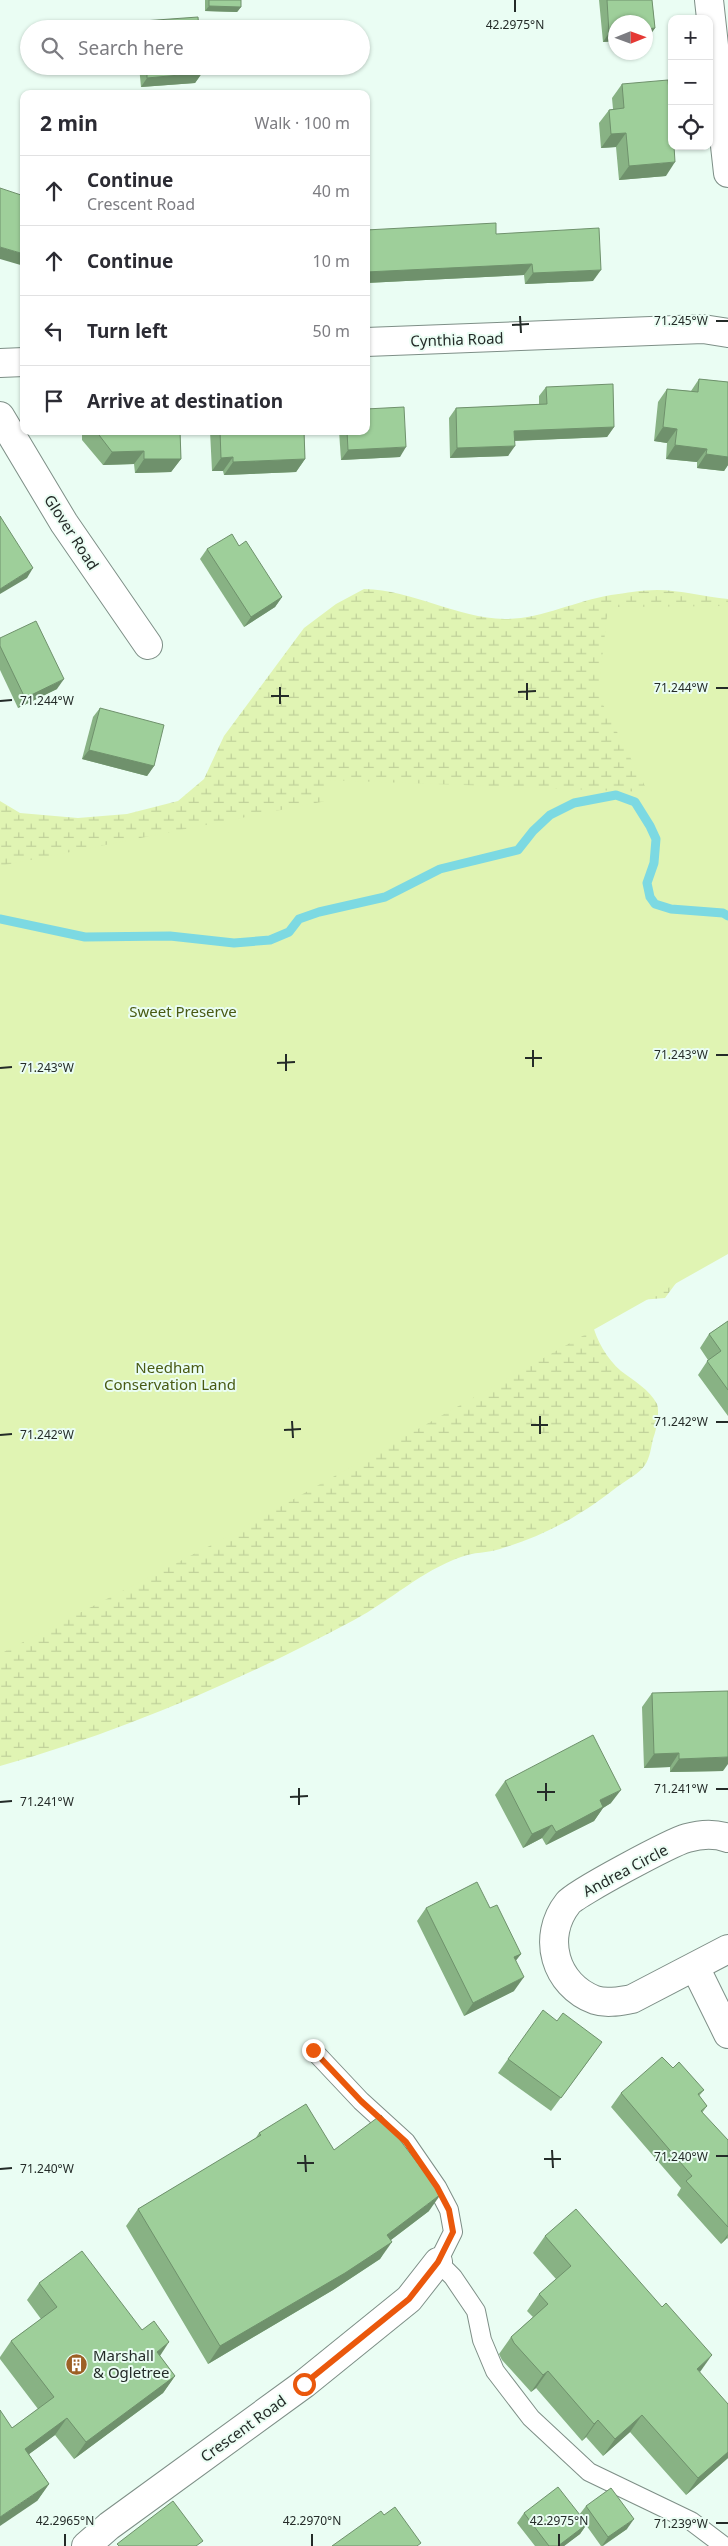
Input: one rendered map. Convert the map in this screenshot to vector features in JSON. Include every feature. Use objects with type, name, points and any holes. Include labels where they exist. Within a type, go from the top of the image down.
[{"type":"street","points":[[709,0],[728,173]]},
{"type":"street","name":"Cynthia Road","points":[[370,342],[704,329],[728,333]]},
{"type":"street","points":[[0,363],[20,362]]},
{"type":"street","name":"Glover Road","points":[[0,416],[64,523],[148,645]]},
{"type":"street","name":"Andrea Circle","points":[[728,1838],[706,1834],[685,1838],[586,1889],[568,1903],[554,1929],[554,1956],[563,1975],[576,1990],[596,2000],[616,2002],[632,1999],[728,1949]]},
{"type":"street","points":[[694,1967],[728,2034]]},
{"type":"street","name":"Crescent Road","points":[[86,2546],[109,2526],[304,2384],[409,2299],[438,2262]]},
{"type":"lane","points":[[313,2050],[361,2101],[406,2142],[437,2187],[449,2210],[453,2232],[438,2262],[453,2277],[476,2311],[482,2340],[495,2371],[531,2418],[589,2472],[691,2521],[724,2546]]},
{"type":"green space","points":[[364,589],[400,594],[469,614],[505,619],[532,616],[584,601],[646,590],[675,591],[728,599],[728,1248],[679,1279],[665,1298],[615,1302],[592,1322],[599,1342],[611,1361],[650,1394],[657,1404],[658,1417],[649,1456],[643,1468],[636,1474],[562,1524],[517,1544],[466,1555],[446,1563],[354,1620],[225,1684],[136,1721],[0,1766],[0,801],[20,813],[78,818],[127,814],[178,801],[204,779],[224,736],[304,628],[336,604]]},
{"type":"green space","points":[[728,606],[728,1254],[221,1540],[0,1654],[0,866],[326,801],[326,780],[648,792],[598,695],[608,607]]},
{"type":"building","points":[[209,0],[241,0],[241,7],[209,6]]},
{"type":"building","points":[[607,0],[652,0],[655,28],[653,28],[653,15],[608,16]]},
{"type":"building","points":[[198,17],[198,20],[157,20]]},
{"type":"building","points":[[147,75],[180,75],[147,78]]},
{"type":"building","points":[[668,80],[668,150],[674,150],[675,162],[629,166],[626,133],[611,134],[609,110],[624,108],[622,84]]},
{"type":"building","points":[[0,188],[20,195],[20,253],[0,247]]},
{"type":"building","points":[[496,223],[496,234],[599,228],[601,270],[533,273],[532,264],[370,272],[370,230]]},
{"type":"building","points":[[699,379],[728,382],[728,457],[706,454],[707,449],[675,445],[677,429],[663,427],[667,389],[698,392]]},
{"type":"building","points":[[613,384],[614,427],[514,431],[515,446],[457,448],[456,408],[547,404],[546,387]]},
{"type":"building","points":[[404,407],[406,447],[348,450],[347,435],[370,435],[370,409]]},
{"type":"building","points":[[99,435],[180,435],[181,459],[144,459],[144,451],[112,452]]},
{"type":"building","points":[[220,435],[304,435],[305,459],[233,462],[233,457],[221,458]]},
{"type":"building","points":[[0,516],[33,568],[0,589]]},
{"type":"building","points":[[232,534],[239,546],[246,541],[282,597],[251,617],[207,549]]},
{"type":"building","points":[[36,621],[64,679],[25,698],[0,646],[0,638]]},
{"type":"building","points":[[100,708],[164,725],[154,766],[89,750]]},
{"type":"building","points":[[728,1321],[728,1390],[707,1361],[721,1351],[709,1334]]},
{"type":"building","points":[[728,1691],[728,1757],[679,1759],[679,1753],[654,1754],[652,1693]]},
{"type":"building","points":[[593,1735],[621,1790],[600,1800],[603,1807],[556,1832],[552,1825],[532,1834],[505,1781]]},
{"type":"building","points":[[477,1882],[490,1908],[497,1905],[521,1954],[514,1957],[524,1977],[473,2003],[426,1908]]},
{"type":"building","points":[[543,2010],[557,2021],[563,2013],[602,2042],[561,2098],[508,2059]]},
{"type":"building","points":[[662,2057],[673,2068],[679,2062],[704,2090],[698,2094],[707,2106],[701,2111],[728,2140],[728,2227],[686,2181],[692,2176],[621,2093]]},
{"type":"building","points":[[306,2104],[334,2150],[381,2115],[441,2194],[387,2235],[392,2242],[345,2273],[220,2346],[138,2209],[261,2135],[259,2133]]},
{"type":"building","points":[[576,2209],[662,2307],[666,2303],[712,2355],[697,2369],[728,2404],[728,2452],[698,2478],[642,2415],[615,2439],[598,2420],[594,2424],[548,2371],[543,2375],[514,2343],[511,2337],[548,2304],[539,2294],[571,2266],[545,2236]]},
{"type":"building","name":"Marshall & Ogletree","points":[[82,2251],[142,2330],[154,2321],[169,2342],[157,2352],[175,2376],[86,2442],[67,2418],[25,2449],[49,2484],[0,2517],[0,2410],[12,2428],[54,2397],[11,2341],[57,2307],[39,2283]]},
{"type":"building","points":[[558,2487],[587,2524],[558,2546],[549,2546],[524,2513]]},
{"type":"building","points":[[611,2488],[634,2519],[608,2537],[586,2506]]},
{"type":"building","points":[[173,2501],[203,2541],[196,2546],[119,2546],[117,2544]]},
{"type":"building","points":[[395,2507],[421,2543],[417,2546],[332,2546],[381,2511],[384,2515]]},
{"type":"waterway","points":[[0,919],[85,937],[170,936],[234,943],[270,940],[289,932],[299,919],[319,912],[385,897],[440,869],[518,850],[533,831],[550,815],[574,803],[616,795],[635,802],[656,839],[654,863],[647,883],[650,897],[655,904],[671,909],[723,913],[728,916]]},
{"type":"place","name":"Marshall & Ogletree","points":[[77,2364]]},
{"type":"route","points":[[304,2384],[409,2299],[438,2262],[453,2232],[449,2210],[437,2187],[406,2142],[361,2101],[313,2050]]},
{"type":"park label","name":"Sweet Preserve","points":[[183,1011]]},
{"type":"park label","name":"Needham Conservation Land","points":[[170,1376]]}]
